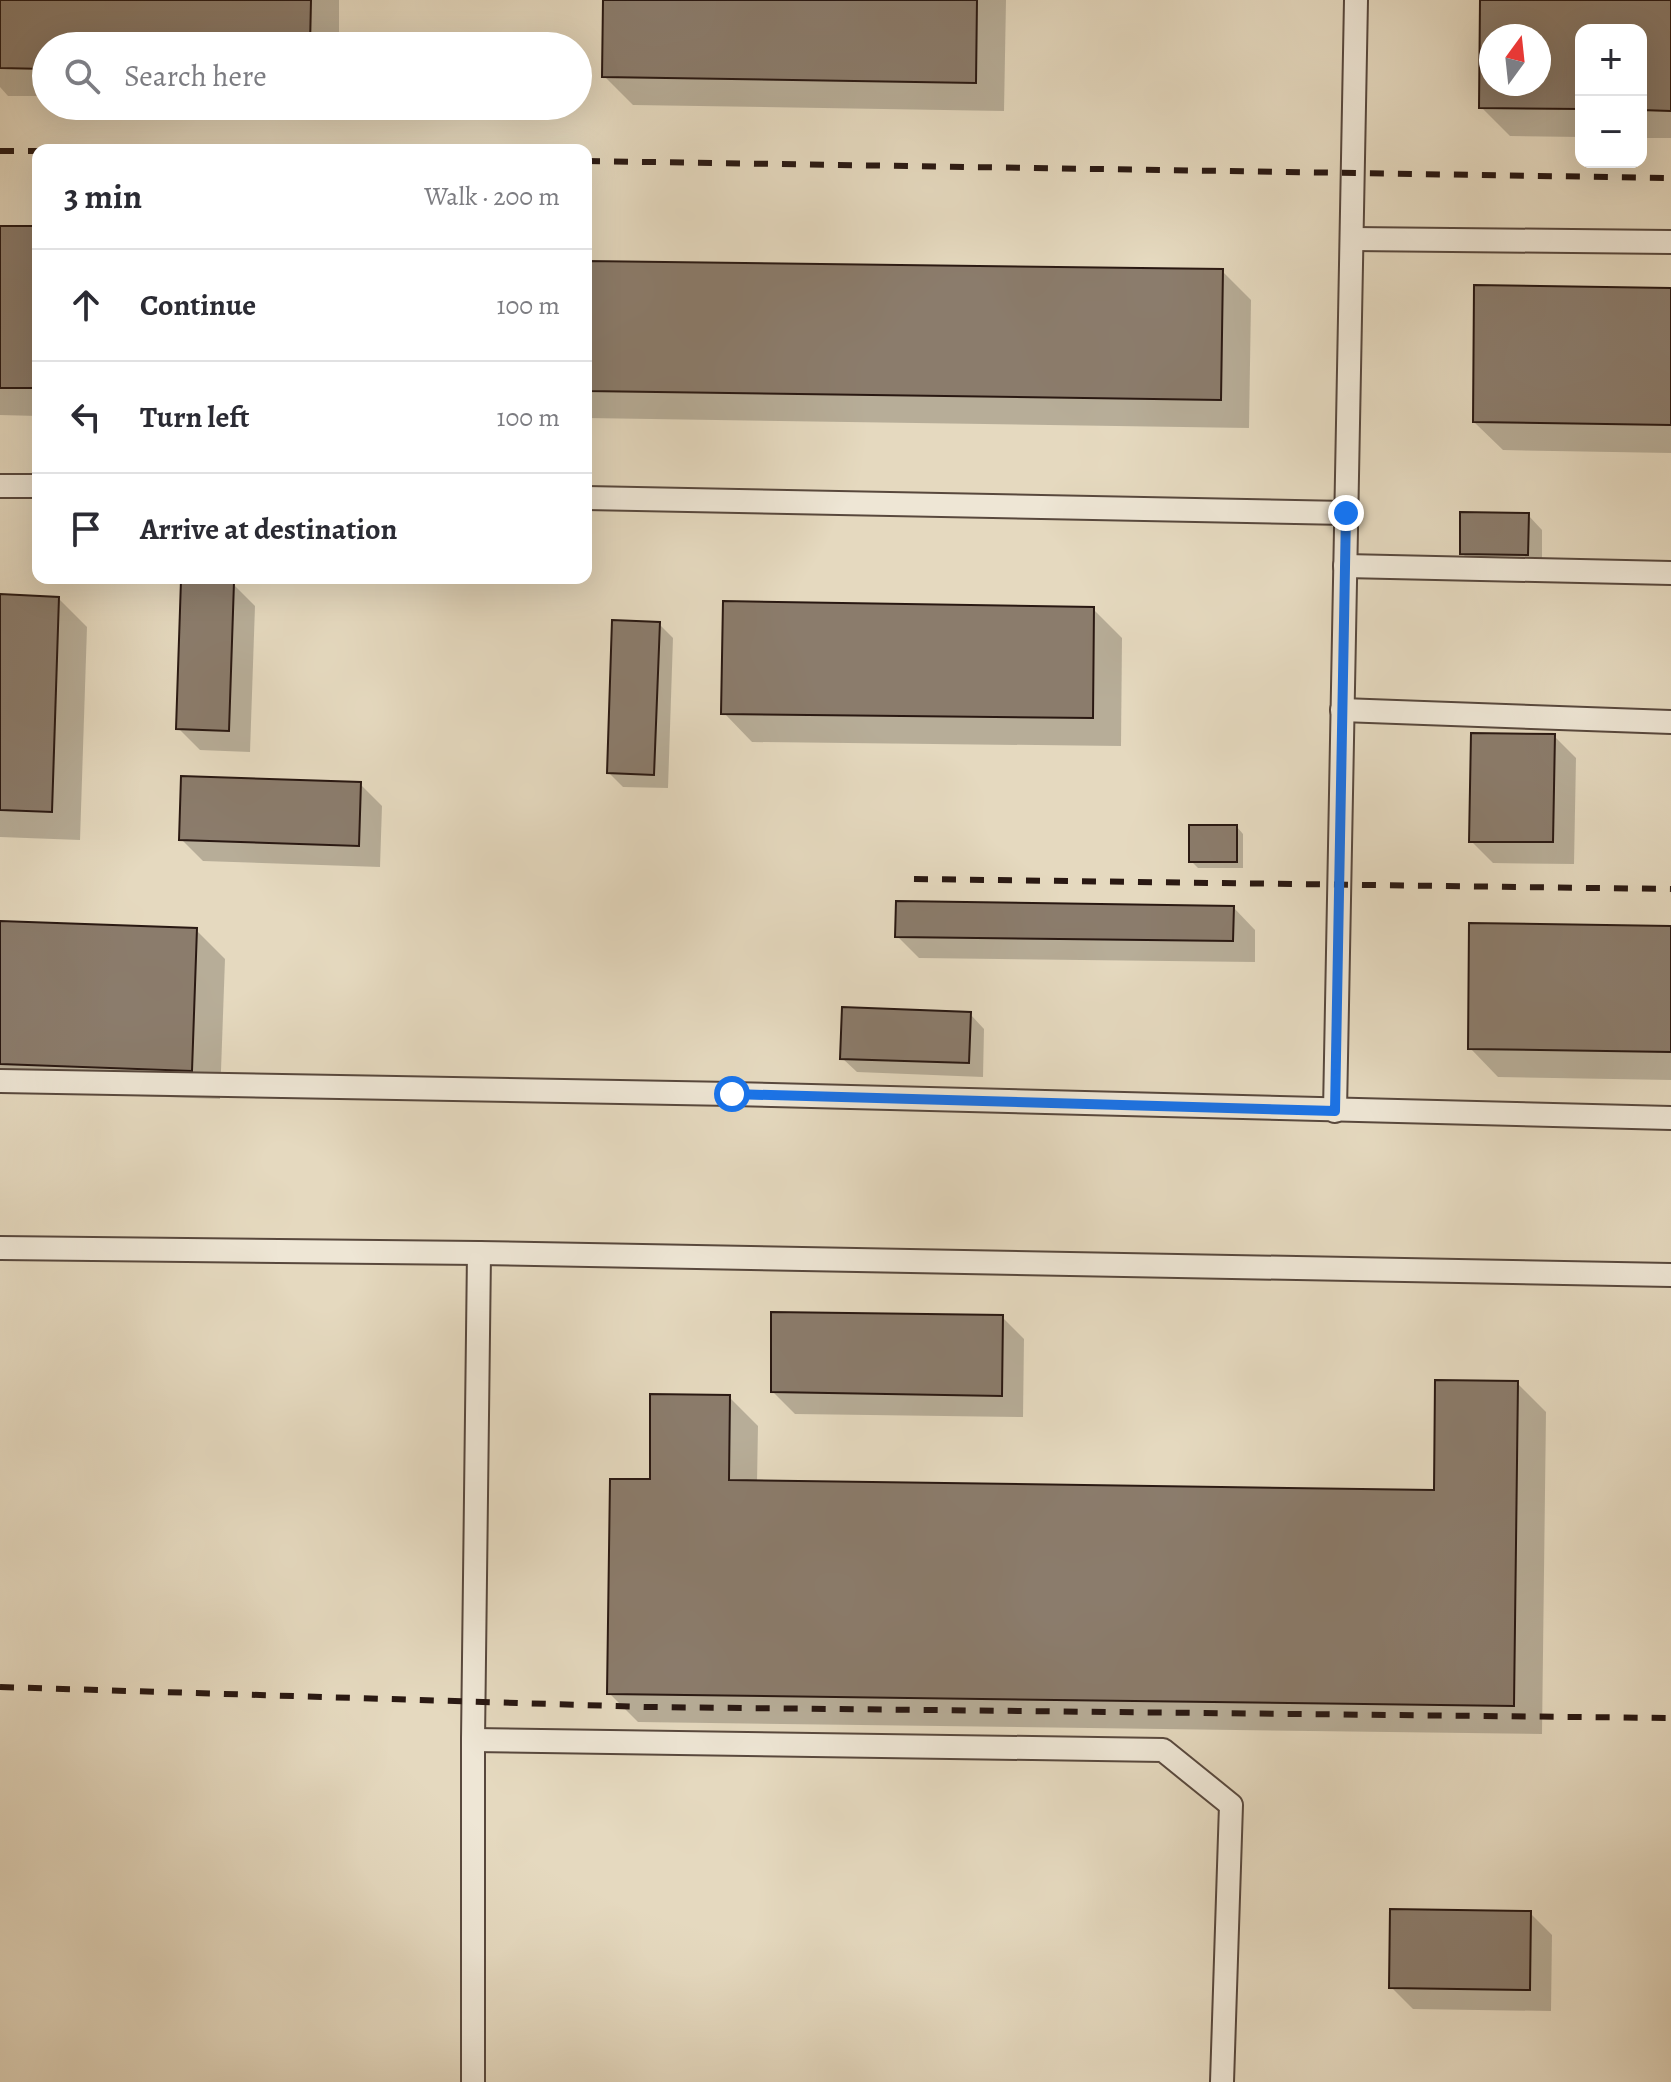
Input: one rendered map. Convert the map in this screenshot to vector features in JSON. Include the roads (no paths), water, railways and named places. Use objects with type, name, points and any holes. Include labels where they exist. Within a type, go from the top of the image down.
[{"type":"lane","points":[[1335,1111],[1356,0]]},
{"type":"lane","points":[[1353,239],[1671,242]]},
{"type":"lane","points":[[0,486],[32,486]]},
{"type":"lane","points":[[592,498],[1346,513]]},
{"type":"lane","points":[[1345,566],[1671,573]]},
{"type":"lane","points":[[1342,710],[1671,722]]},
{"type":"lane","points":[[0,1081],[732,1094],[1671,1118]]},
{"type":"lane","points":[[0,1248],[479,1253],[1671,1275]]},
{"type":"lane","points":[[473,2082],[473,1740],[479,1253]]},
{"type":"lane","points":[[473,1740],[1163,1750],[1231,1805],[1222,2082]]},
{"type":"railway","points":[[0,151],[32,151]]},
{"type":"railway","points":[[592,161],[1671,178]]},
{"type":"railway","points":[[914,879],[1671,889]]},
{"type":"railway","points":[[0,1687],[647,1707],[1671,1718]]}]
